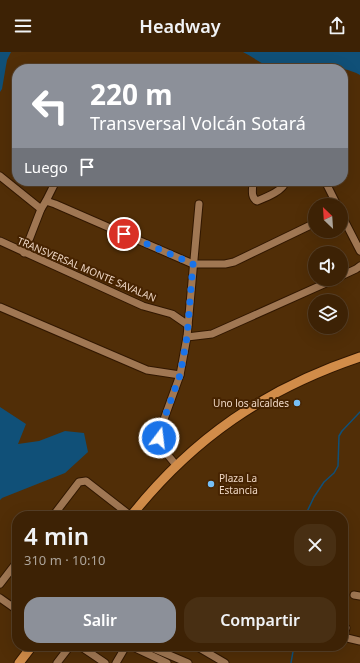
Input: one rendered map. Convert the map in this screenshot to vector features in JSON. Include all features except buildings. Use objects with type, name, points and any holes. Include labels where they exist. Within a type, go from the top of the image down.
[{"type":"main road","points":[[135,511],[151,491],[176,465],[224,425],[286,387],[316,373],[360,357]]},
{"type":"main road","points":[[19,663],[28,651]]},
{"type":"street","points":[[0,176],[12,186]]},
{"type":"street","points":[[12,186],[41,209]]},
{"type":"street","points":[[24,253],[41,209],[54,186]]},
{"type":"street","points":[[253,186],[252,196],[257,201],[271,195],[284,186]]},
{"type":"street","points":[[328,186],[334,198]]},
{"type":"street","points":[[46,202],[193,264],[225,264],[234,262],[308,226]]},
{"type":"street","points":[[176,465],[161,444],[159,433],[180,375],[187,337],[199,204]]},
{"type":"street","points":[[348,228],[360,251]]},
{"type":"street","name":"TRANSVERSAL MONTE SAVALAN","points":[[0,241],[143,306],[172,314],[188,324]]},
{"type":"street","points":[[348,272],[360,266]]},
{"type":"street","points":[[187,337],[212,334],[318,286]]},
{"type":"street","points":[[0,307],[147,370],[180,375]]},
{"type":"street","points":[[57,511],[79,482],[82,481],[86,481],[125,511]]},
{"type":"street","points":[[0,584],[12,568]]},
{"type":"street","points":[[0,598],[12,606]]},
{"type":"street","points":[[348,639],[360,641]]},
{"type":"street","points":[[57,663],[66,651]]},
{"type":"street","points":[[87,651],[105,663]]},
{"type":"street","points":[[116,663],[123,651]]},
{"type":"street","points":[[143,651],[167,661],[188,663]]},
{"type":"street","points":[[155,651],[167,661]]},
{"type":"street","points":[[205,651],[225,663]]},
{"type":"water","points":[[0,52],[11,52],[7,60],[2,89],[0,92]]},
{"type":"water","points":[[243,52],[360,52],[360,75],[348,71],[348,64],[262,63]]},
{"type":"water","points":[[0,407],[26,424],[18,444],[39,441],[65,431],[84,433],[88,452],[65,473],[0,500]]},
{"type":"waterway","points":[[307,511],[314,497],[324,482],[334,473],[338,466],[339,436],[360,412]]},
{"type":"waterway","points":[[291,663],[293,651]]},
{"type":"place","name":"Uno los alcaldes","points":[[297,403]]},
{"type":"place","name":"Plaza La Estancia","points":[[211,484]]},
{"type":"route","points":[[124,234],[193,264],[187,337],[180,375],[159,433],[159,438]]}]
